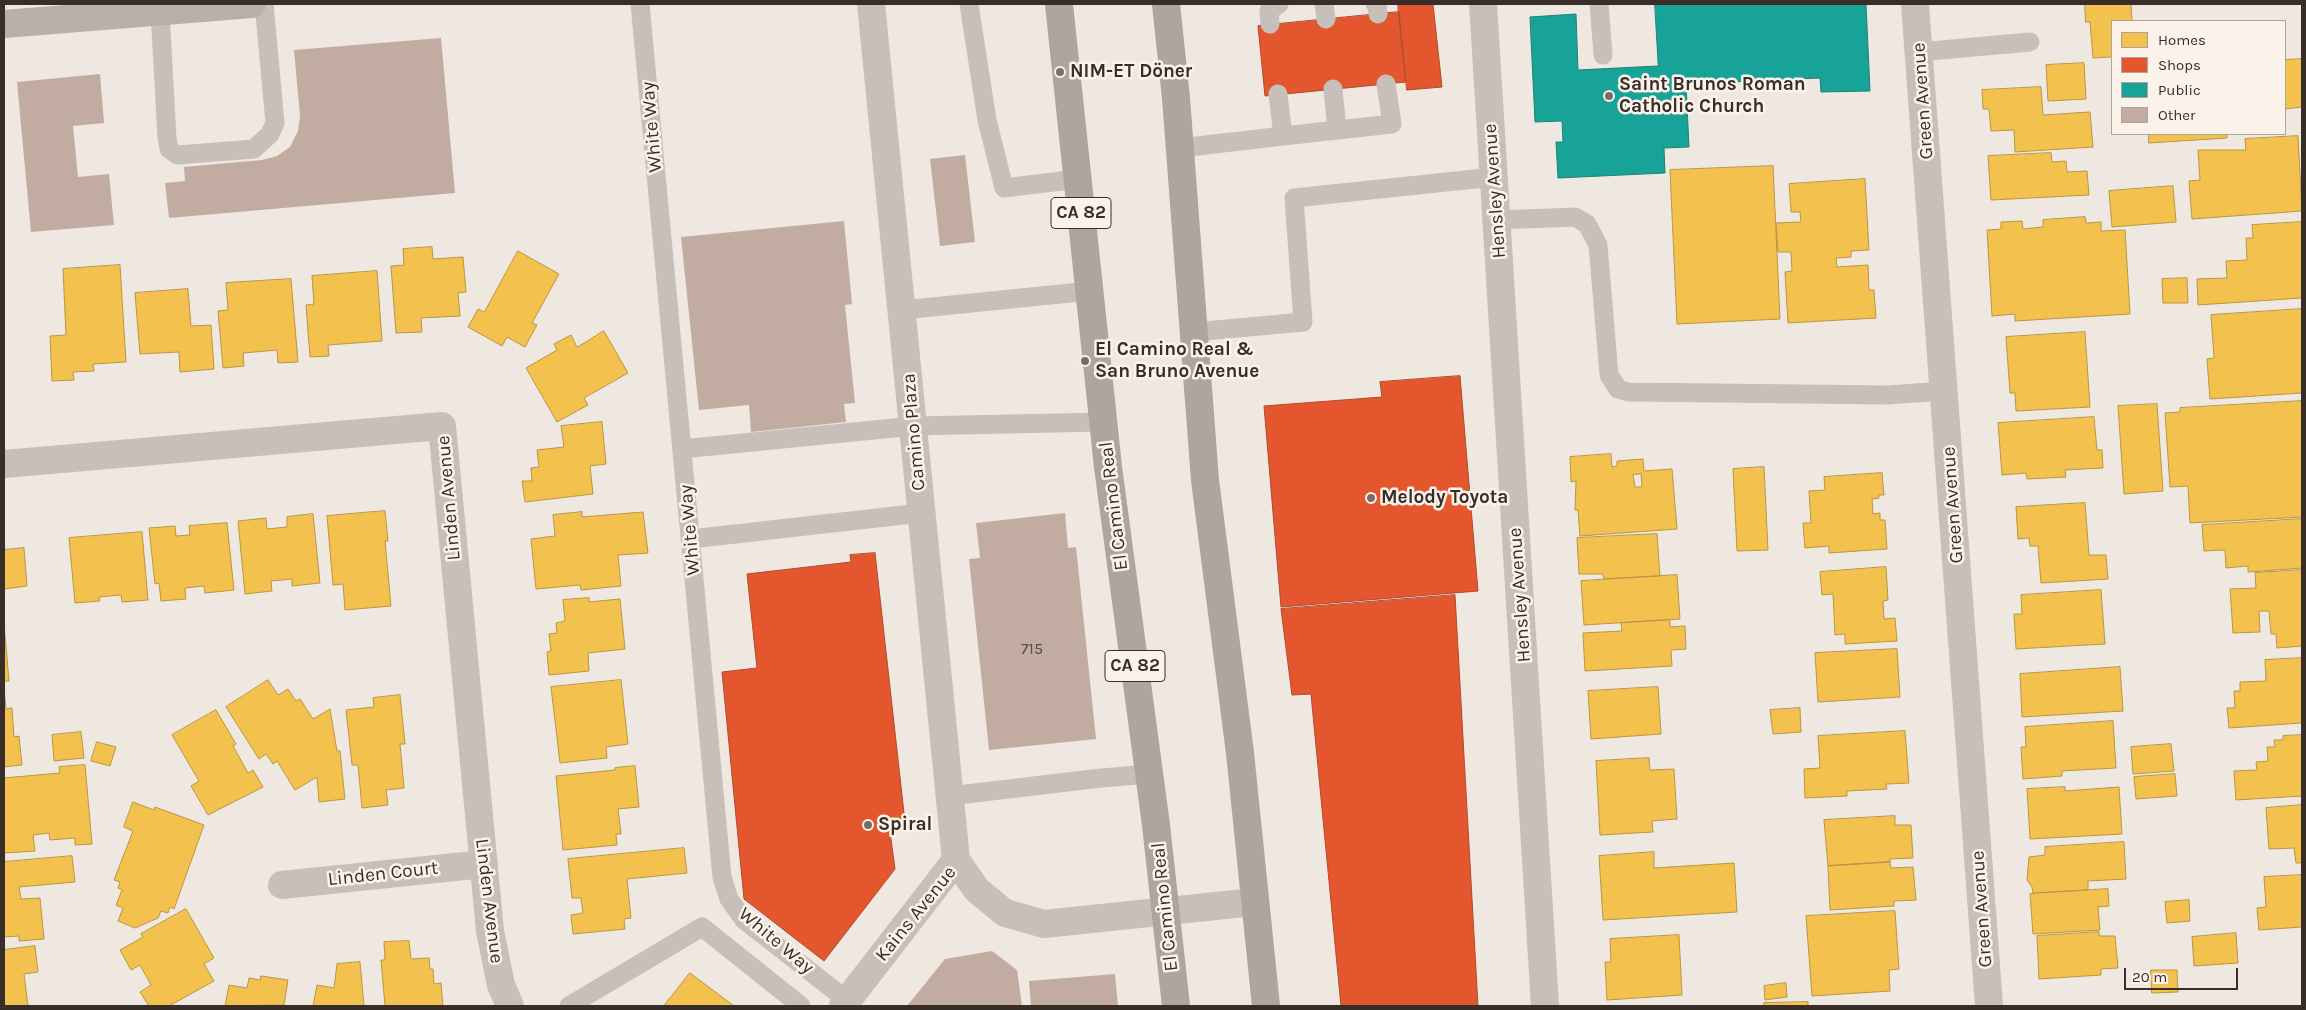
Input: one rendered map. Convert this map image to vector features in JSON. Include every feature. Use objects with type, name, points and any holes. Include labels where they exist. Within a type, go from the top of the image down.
[{"type":"main road","points":[[4,24],[252,4]]},
{"type":"main road","name":"El Camino Real","points":[[1060,4],[1103,422],[1150,774],[1167,911],[1176,1006]]},
{"type":"main road","points":[[1166,4],[1180,148],[1205,480],[1240,754],[1266,1006]]},
{"type":"street","name":"Camino Plaza","points":[[871,4],[956,860]]},
{"type":"street","name":"Hensley Avenue","points":[[1483,4],[1545,1006]]},
{"type":"street","name":"Green Avenue","points":[[1915,4],[1990,1006]]},
{"type":"street","name":"Linden Avenue","points":[[4,464],[442,426],[490,931],[501,985],[510,1006]]},
{"type":"street","name":"Kains Avenue","points":[[846,1004],[956,860],[977,890],[1005,913],[1044,924],[1254,902]]},
{"type":"street","name":"Linden Court","points":[[282,885],[484,864]]},
{"type":"lane","points":[[160,11],[167,138],[169,149],[177,155],[254,149],[270,134],[275,123],[264,4]]},
{"type":"lane","name":"White Way","points":[[640,4],[722,877],[729,899],[744,920],[846,1004]]},
{"type":"lane","points":[[969,4],[987,120],[1004,188],[1078,179]]},
{"type":"lane","points":[[1270,24],[1269,11],[1279,4]]},
{"type":"lane","points":[[1599,4],[1603,55]]},
{"type":"lane","points":[[1919,52],[2030,42]]},
{"type":"lane","points":[[1180,148],[1392,124],[1386,84]]},
{"type":"lane","points":[[1333,89],[1337,130]]},
{"type":"lane","points":[[1278,94],[1283,136]]},
{"type":"lane","points":[[1194,332],[1303,322],[1294,198],[1494,177]]},
{"type":"lane","points":[[1497,220],[1575,217],[1587,224],[1598,245],[1609,375],[1618,389],[1628,392],[1888,395],[1944,391]]},
{"type":"lane","points":[[902,310],[1090,291]]},
{"type":"lane","points":[[682,449],[914,426],[1103,422]]},
{"type":"lane","points":[[690,539],[921,513]]},
{"type":"lane","points":[[950,796],[1150,774]]},
{"type":"lane","points":[[569,1006],[702,927],[801,1006]]},
{"type":"building: Homes","points":[[2085,4],[2131,4],[2132,20],[2111,20],[2111,57],[2093,58],[2090,22],[2086,22]]},
{"type":"building: Homes","points":[[2302,59],[2302,107],[2286,109],[2286,60]]},
{"type":"building: Homes","points":[[2084,63],[2086,99],[2048,101],[2046,65]]},
{"type":"building: Homes","points":[[2041,87],[2043,115],[2090,112],[2093,147],[2015,152],[2014,130],[1991,131],[1989,109],[1983,109],[1982,90]]},
{"type":"building: Homes","points":[[2149,135],[2227,135],[2227,138],[2149,143]]},
{"type":"building: Homes","points":[[2298,136],[2302,211],[2192,219],[2189,181],[2200,180],[2198,150],[2246,150],[2245,139]]},
{"type":"building: Homes","points":[[2051,153],[2052,162],[2066,161],[2067,172],[2087,171],[2089,195],[1991,200],[1988,156]]},
{"type":"building: Homes","points":[[1773,166],[1780,319],[1677,324],[1670,170]]},
{"type":"building: Homes","points":[[1865,179],[1869,250],[1851,251],[1851,257],[1836,258],[1837,267],[1868,265],[1869,290],[1874,290],[1876,318],[1788,323],[1785,272],[1792,271],[1791,252],[1778,252],[1776,223],[1801,222],[1800,212],[1791,212],[1789,184]]},
{"type":"building: Homes","points":[[2173,186],[2176,222],[2112,227],[2109,191]]},
{"type":"building: Homes","points":[[2085,217],[2086,223],[2101,222],[2101,231],[2125,230],[2130,314],[2015,321],[2015,314],[1992,316],[1987,230],[2001,229],[2001,222],[2022,221],[2023,229],[2043,227],[2043,220]]},
{"type":"building: Homes","points":[[2302,222],[2302,298],[2198,305],[2197,279],[2227,278],[2226,261],[2247,260],[2246,238],[2253,238],[2252,225]]},
{"type":"building: Homes","points":[[432,247],[433,259],[463,257],[466,292],[458,293],[460,316],[421,318],[422,332],[396,333],[391,266],[404,265],[403,249]]},
{"type":"building: Homes","points":[[518,251],[559,274],[532,323],[537,325],[525,347],[507,337],[502,346],[468,327],[478,309],[484,312]]},
{"type":"building: Homes","points":[[120,265],[126,362],[93,364],[94,371],[73,372],[74,380],[52,381],[50,336],[66,335],[63,269]]},
{"type":"building: Homes","points":[[377,271],[382,341],[328,345],[329,356],[310,357],[306,305],[314,304],[312,276]]},
{"type":"building: Homes","points":[[2187,278],[2188,303],[2163,303],[2162,279]]},
{"type":"building: Homes","points":[[291,279],[298,362],[278,363],[277,350],[243,353],[244,366],[223,368],[218,311],[228,310],[226,283]]},
{"type":"building: Homes","points":[[188,289],[191,326],[211,325],[214,369],[180,372],[179,352],[140,354],[135,293]]},
{"type":"building: Homes","points":[[2302,309],[2302,393],[2210,399],[2207,359],[2214,358],[2211,315]]},
{"type":"building: Homes","points":[[604,331],[628,373],[584,398],[588,405],[557,422],[526,368],[557,350],[554,344],[571,335],[577,347]]},
{"type":"building: Homes","points":[[2085,332],[2090,407],[2016,411],[2015,393],[2010,393],[2006,337]]},
{"type":"building: Homes","points":[[2302,401],[2302,517],[2190,523],[2188,486],[2170,487],[2165,413],[2180,412],[2180,408]]},
{"type":"building: Homes","points":[[2157,404],[2163,491],[2124,494],[2118,406]]},
{"type":"building: Homes","points":[[2094,417],[2097,450],[2102,450],[2103,468],[2065,470],[2066,477],[2027,479],[2026,473],[2002,475],[1998,423]]},
{"type":"building: Homes","points":[[602,422],[606,464],[590,466],[593,494],[525,502],[522,481],[532,481],[531,468],[539,467],[537,450],[564,447],[561,426]]},
{"type":"building: Homes","points":[[1611,454],[1612,467],[1617,466],[1617,461],[1643,459],[1644,471],[1672,469],[1677,529],[1580,536],[1578,510],[1575,510],[1576,481],[1571,482],[1570,457]],"holes":[[[1641,474],[1642,487],[1635,487],[1633,475]]]},
{"type":"building: Homes","points":[[1764,467],[1768,550],[1737,551],[1733,469]]},
{"type":"building: Homes","points":[[1882,473],[1884,495],[1879,495],[1879,498],[1872,499],[1873,514],[1880,513],[1880,520],[1885,520],[1887,549],[1829,553],[1829,546],[1805,548],[1803,523],[1811,523],[1809,491],[1825,490],[1824,477]]},
{"type":"building: Homes","points":[[2085,503],[2089,555],[2106,555],[2108,579],[2041,583],[2038,546],[2030,546],[2029,538],[2018,539],[2016,507]]},
{"type":"building: Homes","points":[[385,511],[388,541],[385,541],[391,606],[345,610],[343,584],[333,585],[327,516]]},
{"type":"building: Homes","points":[[582,512],[582,517],[643,512],[648,553],[618,555],[621,586],[581,590],[580,585],[536,589],[531,539],[555,536],[553,515]]},
{"type":"building: Homes","points":[[313,514],[320,583],[292,586],[292,579],[271,581],[272,591],[245,594],[238,521],[266,518],[267,529],[287,527],[287,517]]},
{"type":"building: Homes","points":[[2302,519],[2302,568],[2248,572],[2248,566],[2226,568],[2225,550],[2204,551],[2202,525]]},
{"type":"building: Homes","points":[[227,523],[234,590],[205,593],[204,586],[185,588],[186,599],[161,601],[159,583],[155,584],[149,528],[175,526],[176,536],[190,535],[189,526]]},
{"type":"building: Homes","points":[[142,532],[148,600],[122,602],[121,595],[99,597],[100,601],[75,603],[69,538]]},
{"type":"building: Homes","points":[[1657,534],[1660,576],[1604,579],[1603,574],[1579,574],[1577,538]]},
{"type":"building: Homes","points":[[24,548],[27,586],[4,589],[4,550]]},
{"type":"building: Homes","points":[[1886,567],[1888,600],[1883,601],[1884,619],[1895,618],[1897,641],[1845,644],[1845,634],[1835,635],[1833,594],[1822,595],[1820,572]]},
{"type":"building: Homes","points":[[2302,570],[2302,646],[2277,648],[2276,634],[2271,634],[2269,611],[2259,611],[2260,632],[2233,633],[2230,589],[2256,588],[2255,573]]},
{"type":"building: Homes","points":[[1677,575],[1680,619],[1584,625],[1581,581]]},
{"type":"building: Homes","points":[[2101,590],[2105,644],[2016,649],[2014,614],[2022,614],[2021,595]]},
{"type":"building: Homes","points":[[589,598],[589,602],[620,599],[625,649],[588,653],[589,671],[549,675],[547,652],[551,651],[549,634],[557,633],[556,623],[565,621],[563,600]]},
{"type":"building: Homes","points":[[1670,620],[1670,627],[1685,626],[1686,649],[1671,650],[1672,666],[1585,671],[1583,633],[1622,631],[1621,623]]},
{"type":"building: Homes","points":[[4,623],[9,681],[4,681]]},
{"type":"building: Homes","points":[[1897,649],[1900,697],[1818,702],[1815,653]]},
{"type":"building: Homes","points":[[2302,658],[2302,723],[2229,728],[2227,708],[2235,708],[2234,691],[2240,691],[2240,682],[2266,681],[2265,660]]},
{"type":"building: Homes","points":[[2120,667],[2123,711],[2022,717],[2020,674]]},
{"type":"building: Homes","points":[[268,680],[278,695],[288,689],[296,701],[300,699],[313,719],[330,709],[337,751],[340,751],[345,799],[319,802],[317,777],[295,790],[277,761],[273,764],[266,754],[259,759],[226,707]]},
{"type":"building: Homes","points":[[621,680],[628,744],[606,747],[607,758],[560,763],[551,687]]},
{"type":"building: Homes","points":[[4,687],[6,709],[12,708],[14,737],[19,736],[22,765],[4,767]]},
{"type":"building: Homes","points":[[1658,687],[1661,734],[1591,739],[1588,691]]},
{"type":"building: Homes","points":[[400,695],[405,744],[400,744],[404,788],[386,790],[388,805],[362,808],[358,765],[352,765],[346,710],[374,707],[373,698]]},
{"type":"building: Homes","points":[[1800,708],[1801,732],[1773,734],[1770,710]]},
{"type":"building: Homes","points":[[216,710],[236,744],[233,746],[248,773],[253,770],[263,787],[208,815],[191,786],[199,781],[172,735]]},
{"type":"building: Homes","points":[[2113,721],[2116,768],[2062,771],[2062,776],[2023,779],[2021,747],[2026,747],[2025,727]]},
{"type":"building: Homes","points":[[1905,731],[1909,783],[1886,784],[1887,789],[1847,791],[1847,796],[1805,798],[1804,769],[1820,768],[1818,736]]},
{"type":"building: Homes","points":[[81,732],[84,758],[54,761],[52,735]]},
{"type":"building: Homes","points":[[2302,735],[2302,796],[2236,800],[2234,771],[2257,770],[2256,762],[2268,761],[2267,747],[2275,747],[2274,740],[2283,740],[2283,736]]},
{"type":"building: Homes","points":[[97,742],[116,747],[110,766],[91,761]]},
{"type":"building: Homes","points":[[2171,744],[2174,771],[2133,774],[2131,747]]},
{"type":"building: Homes","points":[[1649,758],[1650,770],[1674,769],[1677,819],[1652,821],[1653,832],[1600,835],[1596,761]]},
{"type":"building: Homes","points":[[85,765],[92,844],[75,845],[75,838],[50,840],[49,833],[33,835],[35,851],[4,853],[4,778],[60,773],[59,767]]},
{"type":"building: Homes","points":[[635,766],[639,807],[618,809],[621,834],[616,834],[617,845],[563,850],[556,776]]},
{"type":"building: Homes","points":[[2175,774],[2177,796],[2136,799],[2134,777]]},
{"type":"building: Homes","points":[[2065,787],[2065,791],[2119,787],[2122,834],[2030,839],[2027,789]]},
{"type":"building: Homes","points":[[133,802],[154,810],[155,807],[204,825],[174,909],[170,907],[168,913],[161,911],[158,918],[135,928],[118,921],[123,908],[116,905],[122,890],[118,888],[120,882],[114,880],[133,831],[124,827]]},
{"type":"building: Homes","points":[[2302,805],[2302,863],[2296,863],[2294,848],[2269,849],[2266,808]]},
{"type":"building: Homes","points":[[1895,816],[1895,825],[1911,825],[1913,858],[1890,859],[1890,862],[1828,866],[1824,820]]},
{"type":"building: Homes","points":[[2124,842],[2126,879],[2088,881],[2088,890],[2033,893],[2032,887],[2027,880],[2029,857],[2045,855],[2045,847]]},
{"type":"building: Homes","points":[[684,848],[687,873],[627,879],[631,918],[624,919],[625,929],[573,934],[571,915],[583,913],[581,898],[572,898],[568,859]]},
{"type":"building: Homes","points":[[1654,852],[1654,868],[1734,863],[1737,912],[1603,920],[1599,856]]},
{"type":"building: Homes","points":[[72,856],[75,882],[19,887],[21,899],[40,898],[44,939],[19,941],[19,936],[4,937],[4,862]]},
{"type":"building: Homes","points":[[1890,862],[1891,868],[1913,867],[1916,900],[1894,901],[1894,906],[1830,910],[1828,866]]},
{"type":"building: Homes","points":[[2302,875],[2302,927],[2259,930],[2257,908],[2266,907],[2264,877]]},
{"type":"building: Homes","points":[[2108,889],[2109,906],[2098,907],[2100,930],[2033,934],[2030,894]]},
{"type":"building: Homes","points":[[2189,900],[2190,921],[2167,923],[2165,902]]},
{"type":"building: Homes","points":[[186,909],[214,958],[204,964],[214,981],[169,1006],[149,1006],[140,992],[151,985],[140,965],[131,970],[120,950],[143,937],[141,934]]},
{"type":"building: Homes","points":[[1895,911],[1899,969],[1889,970],[1890,991],[1812,996],[1806,916]]},
{"type":"building: Homes","points":[[2099,932],[2099,936],[2115,936],[2118,968],[2101,969],[2101,975],[2039,979],[2037,936]]},
{"type":"building: Homes","points":[[2236,933],[2238,963],[2194,966],[2192,937]]},
{"type":"building: Homes","points":[[1679,935],[1682,995],[1607,1000],[1605,962],[1611,962],[1610,939]]},
{"type":"building: Homes","points":[[409,941],[411,959],[429,958],[430,969],[433,969],[434,984],[441,983],[443,1006],[385,1006],[381,960],[385,960],[384,942]]},
{"type":"building: Homes","points":[[35,946],[38,972],[24,974],[28,1006],[4,1006],[4,950]]},
{"type":"building: Homes","points":[[360,962],[364,1006],[313,1006],[317,985],[334,988],[337,964]]},
{"type":"building: Homes","points":[[2151,970],[2177,970],[2178,992],[2152,993]]},
{"type":"building: Homes","points":[[690,973],[734,1006],[664,1006]]},
{"type":"building: Homes","points":[[261,976],[288,980],[284,1005],[225,1006],[229,985],[247,988],[249,978],[260,980]]},
{"type":"building: Homes","points":[[1786,983],[1787,997],[1765,1000],[1764,986]]},
{"type":"building: Homes","points":[[1808,1002],[1808,1006],[1764,1006],[1764,1003]]},
{"type":"building: Shops","points":[[1398,4],[1433,4],[1442,87],[1407,90]]},
{"type":"building: Shops","points":[[1399,12],[1406,82],[1265,96],[1258,26]]},
{"type":"building: Shops","name":"Melody Toyota","points":[[1460,376],[1478,591],[1281,607],[1264,406],[1382,397],[1380,382]]},
{"type":"building: Shops","points":[[875,553],[905,822],[889,824],[895,869],[824,961],[744,899],[722,672],[757,668],[747,574],[851,562],[850,555]]},
{"type":"building: Shops","points":[[1455,595],[1478,1006],[1341,1006],[1311,694],[1292,695],[1281,609]]},
{"type":"building: Public","points":[[1655,4],[1866,4],[1870,91],[1821,92],[1820,78],[1686,84],[1689,147],[1664,148],[1665,173],[1558,178],[1556,142],[1563,142],[1562,121],[1535,122],[1530,17],[1576,14],[1578,70],[1658,66]]},
{"type":"building: Other","points":[[441,38],[455,193],[169,218],[165,183],[185,181],[184,167],[262,160],[277,156],[290,147],[298,131],[300,116],[294,50]]},
{"type":"building: Other","points":[[100,74],[104,123],[73,126],[78,177],[109,174],[114,225],[31,232],[17,82]]},
{"type":"building: Other","points":[[965,155],[975,242],[940,246],[930,159]]},
{"type":"building: Other","points":[[844,221],[852,304],[845,305],[855,403],[844,404],[846,422],[751,432],[749,405],[699,410],[681,237]]},
{"type":"building: Other","points":[[1065,513],[1068,548],[1076,547],[1096,739],[989,750],[969,559],[980,558],[976,523]]},
{"type":"building: Other","points":[[992,951],[1017,970],[1022,1006],[907,1006],[945,959]]},
{"type":"building: Other","points":[[1115,974],[1118,1006],[1031,1006],[1029,981]]},
{"type":"place","name":"NIM-ET Döner","points":[[1060,72]]},
{"type":"place","name":"Saint Brunos Roman Catholic Church","points":[[1609,96]]},
{"type":"place","name":"El Camino Real & San Bruno Avenue","points":[[1085,361]]},
{"type":"place","name":"Melody Toyota","points":[[1371,498]]},
{"type":"place","name":"Spiral","points":[[868,825]]}]
